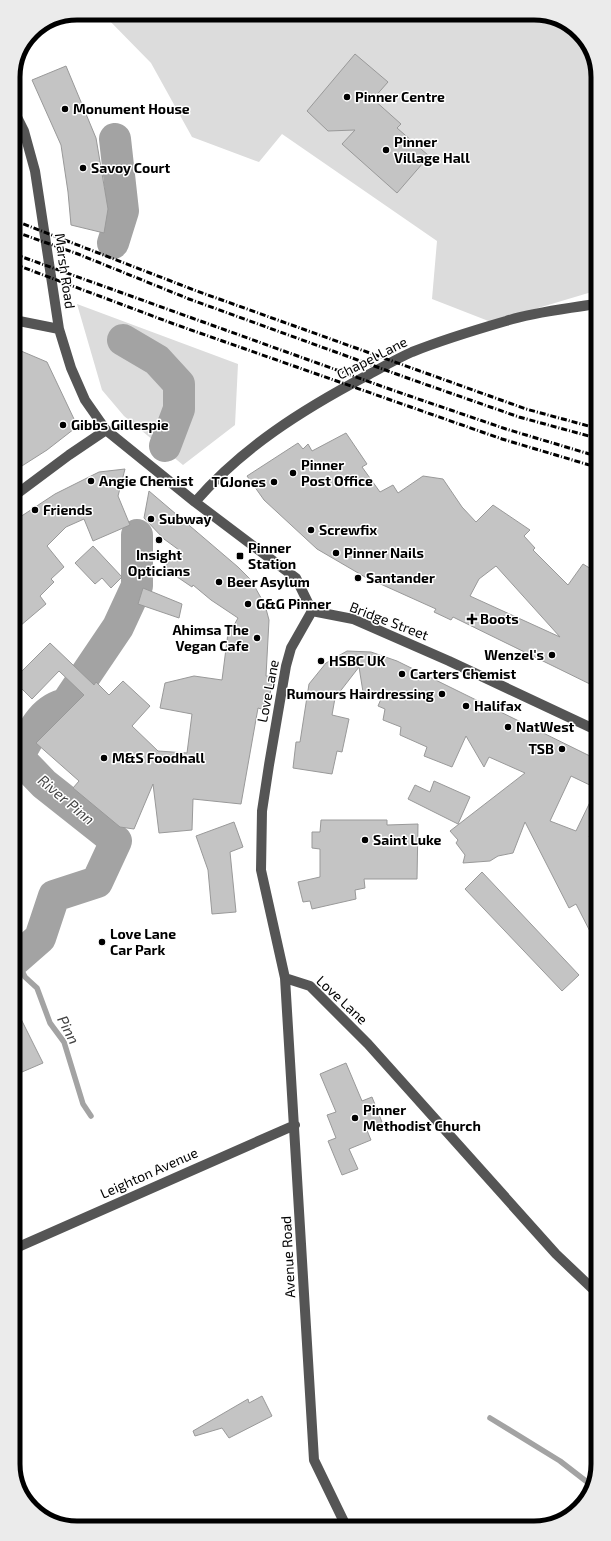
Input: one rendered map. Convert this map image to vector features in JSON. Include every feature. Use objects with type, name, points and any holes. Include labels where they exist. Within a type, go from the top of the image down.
[{"type":"street","name":"Marsh Road","points":[[20,123],[24,131],[35,171],[59,329],[71,368],[85,400],[106,430]]},
{"type":"street","name":"Chapel Lane","points":[[195,502],[213,482],[247,451],[278,429],[324,398],[410,353],[508,320],[591,305]]},
{"type":"street","points":[[20,321],[59,329]]},
{"type":"street","points":[[20,492],[106,430],[195,502],[296,578],[312,611]]},
{"type":"street","name":"Bridge Street","points":[[312,611],[353,619],[449,661],[591,728]]},
{"type":"street","name":"Love Lane","points":[[312,611],[291,648],[286,666],[262,811],[262,870],[285,978],[310,986],[368,1044],[556,1254],[591,1287]]},
{"type":"street","name":"Avenue Road","points":[[285,978],[295,1124],[314,1460],[344,1521]]},
{"type":"street","name":"Leighton Avenue","points":[[20,1246],[295,1124]]},
{"type":"shaded area","points":[[109,20],[538,20],[556,24],[577,39],[585,52],[590,66],[591,292],[491,322],[432,299],[437,241],[282,134],[259,162],[192,137],[151,63]]},
{"type":"shaded area","points":[[77,304],[238,364],[235,425],[183,465],[124,416],[102,390]]},
{"type":"building","points":[[355,54],[388,82],[373,99],[401,124],[397,128],[429,156],[397,193],[342,144],[355,130],[328,131],[307,111]]},
{"type":"building","points":[[66,66],[96,138],[108,209],[104,233],[71,225],[61,145],[32,80]]},
{"type":"building","points":[[20,351],[47,362],[74,419],[74,429],[47,450],[20,467]]},
{"type":"building","points":[[346,433],[367,464],[362,467],[380,492],[393,485],[398,493],[423,476],[443,479],[462,507],[476,522],[493,505],[530,530],[524,536],[535,548],[533,550],[568,585],[583,564],[591,569],[591,685],[453,617],[451,620],[434,612],[436,609],[365,577],[317,549],[264,500],[247,476],[298,443],[303,449],[308,444],[312,451]],"holes":[[[496,566],[560,637],[470,596],[479,579]]]},
{"type":"building","points":[[125,469],[118,496],[130,525],[93,541],[84,519],[66,527],[47,546],[64,567],[51,579],[54,582],[40,596],[46,604],[20,626],[20,517],[55,494],[99,472]]},
{"type":"building","points":[[149,491],[238,567],[251,580],[265,605],[269,620],[266,676],[273,677],[267,711],[258,708],[241,804],[193,799],[192,830],[159,833],[153,784],[134,829],[120,827],[73,788],[79,781],[36,743],[84,695],[59,671],[32,699],[20,687],[20,673],[50,643],[94,685],[96,682],[109,695],[123,681],[150,706],[132,726],[158,751],[187,753],[192,714],[160,708],[165,683],[194,676],[222,680],[229,625],[233,627],[238,618],[211,600],[193,585],[192,587],[164,568],[179,550],[164,539],[144,518]]},
{"type":"building","points":[[93,546],[122,577],[111,588],[102,578],[95,584],[75,563]]},
{"type":"building","points":[[143,588],[182,604],[179,618],[138,604]]},
{"type":"building","points":[[347,651],[371,652],[397,661],[591,757],[591,786],[571,776],[550,821],[576,831],[591,800],[591,832],[589,837],[591,838],[591,933],[576,904],[569,908],[525,822],[513,853],[498,856],[490,861],[463,863],[465,855],[456,843],[458,840],[450,831],[525,773],[489,757],[484,767],[466,736],[452,767],[424,756],[427,747],[400,735],[401,727],[383,720],[385,709],[378,706],[384,692],[363,692],[359,667],[335,698],[332,715],[349,719],[342,752],[337,751],[332,774],[293,768],[296,742],[300,742],[309,684],[326,663]]},
{"type":"building","points":[[434,781],[470,797],[458,824],[408,799],[415,785],[430,792]]},
{"type":"building","name":"Saint Luke","points":[[321,820],[387,820],[387,825],[418,824],[417,879],[364,879],[365,888],[355,890],[356,899],[312,909],[310,901],[303,902],[298,882],[320,877],[320,849],[312,848],[312,832],[320,832]]},
{"type":"building","points":[[234,822],[243,847],[230,852],[236,912],[212,914],[208,870],[196,836]]},
{"type":"building","points":[[482,872],[579,975],[562,991],[465,889]]},
{"type":"building","points":[[20,1017],[43,1063],[20,1073]]},
{"type":"building","name":"Pinner Methodist Church","points":[[346,1063],[362,1101],[372,1097],[382,1122],[366,1128],[371,1140],[349,1149],[358,1169],[342,1175],[328,1141],[336,1138],[327,1115],[336,1112],[320,1074]]},
{"type":"building","points":[[262,1396],[272,1416],[229,1438],[222,1428],[195,1436],[193,1431],[248,1399],[249,1403]]},
{"type":"waterway","name":"River Pinn","points":[[113,243],[123,211],[115,139]]},
{"type":"waterway","name":"River Pinn","points":[[123,340],[157,360],[179,384],[179,409],[165,446]]},
{"type":"waterway","name":"River Pinn","points":[[20,754],[37,725],[43,718],[57,707],[66,704],[118,627],[137,586],[137,535]]},
{"type":"waterway","name":"River Pinn","points":[[20,759],[44,784],[116,841],[97,882],[54,896],[40,938],[20,956]]},
{"type":"waterway","name":"Pinn","points":[[20,967],[25,977],[37,988],[50,1023],[64,1042],[83,1104],[91,1116]]},
{"type":"waterway","points":[[490,1418],[560,1461],[588,1483]]},
{"type":"railway","points":[[20,223],[194,290],[526,409],[591,427]]},
{"type":"railway","points":[[20,233],[78,254],[189,299],[413,380],[519,417],[591,437]]},
{"type":"railway","points":[[20,256],[395,391],[506,429],[591,454]]},
{"type":"railway","points":[[20,266],[174,324],[502,439],[591,466]]},
{"type":"place","name":"Pinner Centre","points":[[347,97]]},
{"type":"place","name":"Monument House","points":[[65,109]]},
{"type":"place","name":"Pinner Village Hall","points":[[386,150]]},
{"type":"place","name":"Savoy Court","points":[[83,168]]},
{"type":"place","name":"Gibbs Gillespie","points":[[63,425]]},
{"type":"place","name":"Pinner Post Office","points":[[293,473]]},
{"type":"place","name":"Angie Chemist","points":[[91,481]]},
{"type":"place","name":"TGJones","points":[[274,482]]},
{"type":"place","name":"Friends","points":[[35,510]]},
{"type":"place","name":"Subway","points":[[151,519]]},
{"type":"place","name":"Screwfix","points":[[311,530]]},
{"type":"place","name":"Insight Opticians","points":[[159,540]]},
{"type":"place","name":"Pinner Nails","points":[[336,553]]},
{"type":"place","name":"Pinner Station","points":[[240,556]]},
{"type":"place","name":"Santander","points":[[358,578]]},
{"type":"place","name":"Beer Asylum","points":[[219,582]]},
{"type":"place","name":"G&G Pinner","points":[[248,604]]},
{"type":"place","name":"Boots","points":[[472,619]]},
{"type":"place","name":"Ahimsa The Vegan Cafe","points":[[257,638]]},
{"type":"place","name":"Wenzel's","points":[[552,655]]},
{"type":"place","name":"HSBC UK","points":[[321,661]]},
{"type":"place","name":"Carters Chemist","points":[[402,674]]},
{"type":"place","name":"Rumours Hairdressing","points":[[442,694]]},
{"type":"place","name":"Halifax","points":[[466,706]]},
{"type":"place","name":"NatWest","points":[[508,727]]},
{"type":"place","name":"TSB","points":[[562,749]]},
{"type":"place","name":"M&S Foodhall","points":[[104,758]]},
{"type":"place","name":"Saint Luke","points":[[365,840]]},
{"type":"place","name":"Love Lane Car Park","points":[[102,942]]},
{"type":"place","name":"Pinner Methodist Church","points":[[355,1118]]}]
